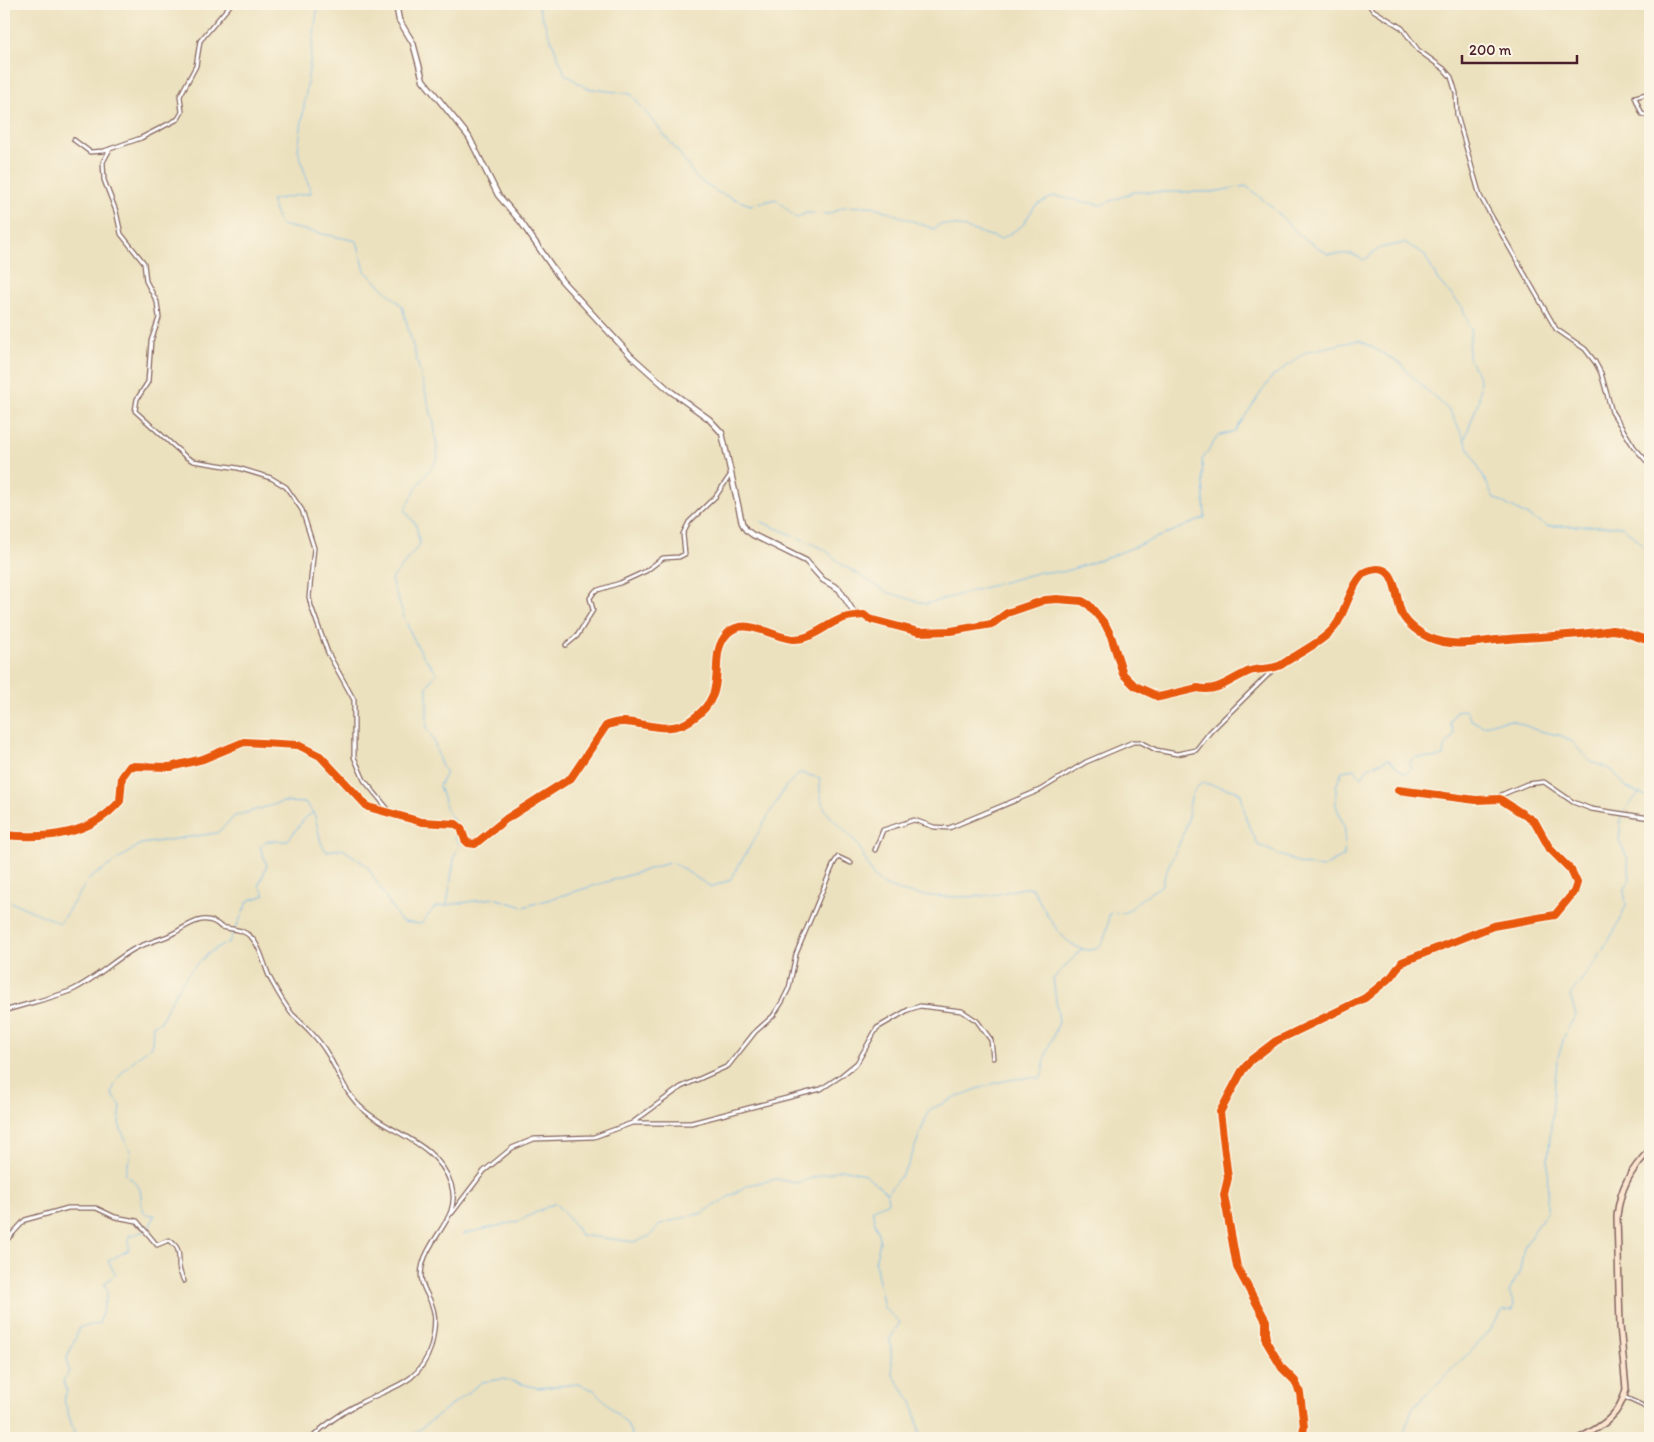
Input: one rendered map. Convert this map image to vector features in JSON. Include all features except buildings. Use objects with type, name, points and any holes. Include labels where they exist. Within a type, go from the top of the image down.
[{"type":"main road","points":[[1580,1438],[1609,1421],[1617,1412],[1626,1389],[1620,1326],[1616,1236],[1618,1208],[1626,1179],[1650,1150]]},
{"type":"street","points":[[74,140],[90,152],[110,149],[148,135],[178,119],[182,112],[180,96],[196,66],[200,40],[231,4]]},
{"type":"street","points":[[396,4],[399,20],[413,43],[419,74],[469,137],[498,195],[521,222],[572,294],[631,356],[722,433],[742,523],[746,530],[761,540],[806,561],[823,580],[838,589],[856,616]]},
{"type":"street","points":[[1368,4],[1373,10],[1402,28],[1418,50],[1444,69],[1451,77],[1454,82],[1458,123],[1480,196],[1556,329],[1585,349],[1595,362],[1601,373],[1609,404],[1616,419],[1634,447],[1650,465]]},
{"type":"street","points":[[1650,93],[1635,97],[1642,114],[1650,117]]},
{"type":"street","points":[[110,149],[103,162],[104,180],[116,211],[121,234],[144,263],[146,281],[157,302],[160,318],[151,341],[148,382],[137,399],[135,411],[186,457],[194,461],[238,468],[271,478],[286,487],[298,502],[314,548],[311,606],[328,653],[354,700],[354,757],[364,780],[387,808],[387,812]]},
{"type":"street","points":[[566,645],[577,636],[592,610],[590,598],[595,591],[620,583],[646,571],[663,558],[679,557],[685,554],[683,534],[689,522],[711,501],[731,473]]},
{"type":"street","points":[[875,850],[883,830],[914,820],[934,827],[949,828],[1040,790],[1086,762],[1133,742],[1141,742],[1156,750],[1177,754],[1196,750],[1210,732],[1275,668],[1329,636],[1351,596],[1357,580],[1361,575],[1371,570],[1380,570],[1391,576],[1396,586],[1399,606],[1403,616],[1424,635],[1440,642],[1464,644],[1612,630],[1619,630],[1650,641]]},
{"type":"street","points":[[4,835],[48,836],[70,832],[96,822],[120,801],[122,777],[130,766],[170,767],[203,759],[244,742],[298,745],[312,750],[350,786],[364,803],[422,822],[456,824],[461,828],[468,844],[475,844],[506,819],[572,778],[606,726],[614,722],[661,729],[684,724],[692,720],[710,701],[715,692],[718,653],[724,639],[732,629],[753,628],[782,638],[803,639],[829,624],[864,615],[869,619],[919,632],[932,633],[992,624],[1007,613],[1045,600],[1069,599],[1082,601],[1089,605],[1105,624],[1125,678],[1144,692],[1159,697],[1198,688],[1204,689],[1226,685],[1249,672],[1275,668]]},
{"type":"street","points":[[1500,799],[1501,795],[1527,784],[1544,782],[1574,802],[1591,808],[1650,818]]},
{"type":"street","points":[[1302,1438],[1304,1428],[1300,1393],[1295,1381],[1282,1368],[1266,1341],[1266,1321],[1237,1267],[1224,1196],[1228,1178],[1220,1112],[1242,1071],[1251,1060],[1276,1041],[1365,998],[1392,976],[1402,962],[1493,926],[1555,915],[1574,892],[1577,883],[1573,872],[1550,849],[1535,822],[1500,799],[1476,800],[1398,790]]},
{"type":"street","points":[[312,1438],[326,1423],[337,1416],[410,1380],[423,1362],[431,1347],[434,1313],[421,1284],[423,1264],[451,1213],[484,1171],[512,1148],[534,1139],[594,1137],[632,1123],[681,1087],[728,1066],[755,1032],[773,1016],[789,988],[792,964],[838,857],[851,863]]},
{"type":"street","points":[[4,1011],[72,990],[134,949],[169,935],[195,920],[204,919],[217,923],[222,927],[238,928],[252,939],[280,997],[327,1053],[350,1095],[360,1108],[416,1141],[437,1161],[451,1184],[451,1213]]},
{"type":"street","points":[[632,1123],[691,1123],[821,1089],[857,1063],[877,1028],[908,1010],[920,1006],[962,1011],[977,1021],[991,1040],[993,1058]]},
{"type":"street","points":[[4,1242],[25,1220],[68,1208],[96,1208],[115,1217],[137,1221],[157,1245],[168,1240],[174,1244],[181,1257],[179,1266],[184,1282]]},
{"type":"street","points":[[1624,1397],[1650,1409]]},
{"type":"waterway","points":[[318,4],[298,150],[311,193],[271,200],[280,225],[357,241],[365,271],[402,306],[434,424],[438,458],[417,487],[405,510],[416,525],[420,544],[391,580],[415,641],[428,662],[437,672],[427,686],[427,730],[431,735],[442,767],[446,773],[439,786],[447,810],[455,823]]},
{"type":"waterway","points":[[537,4],[565,74],[586,88],[631,94],[682,157],[696,178],[717,192],[750,205],[776,199],[796,218],[806,213],[829,214],[843,207],[872,206],[934,229],[940,224],[959,226],[1001,239],[1022,226],[1035,206],[1054,196],[1101,205],[1134,192],[1212,192],[1246,186],[1272,207],[1299,235],[1328,254],[1352,254],[1364,260],[1380,248],[1405,243],[1424,254],[1438,280],[1462,307],[1471,329],[1468,357],[1480,379],[1479,400],[1464,441]]},
{"type":"waterway","points":[[762,522],[824,549],[841,564],[887,592],[926,604],[1040,572],[1063,572],[1112,556],[1205,518],[1202,460],[1218,436],[1235,431],[1271,378],[1306,352],[1359,340],[1402,364],[1408,373],[1450,411],[1494,498],[1547,526],[1622,526],[1650,552]]},
{"type":"waterway","points":[[4,899],[60,923],[89,879],[141,844],[217,833],[235,816],[283,802],[306,803],[315,816],[321,843],[326,851],[343,849],[367,866],[399,919],[403,922],[421,924],[435,907],[494,898],[524,907],[672,862],[711,887],[730,880],[786,786],[800,773],[820,778],[820,791],[825,810],[857,844],[873,875],[881,883],[892,888],[921,895],[954,897],[985,896],[1032,888],[1054,926],[1062,935],[1078,948],[1088,950],[1099,947],[1102,943],[1109,914],[1112,912],[1126,912],[1162,885],[1167,869],[1185,830],[1192,795],[1198,786],[1203,783],[1237,791],[1241,794],[1246,819],[1258,845],[1301,864],[1322,868],[1344,856],[1345,829],[1336,805],[1336,786],[1342,771],[1354,769],[1362,777],[1368,768],[1388,759],[1405,774],[1410,770],[1410,761],[1415,757],[1434,758],[1443,756],[1444,748],[1454,735],[1450,723],[1456,711],[1466,710],[1471,720],[1483,726],[1512,720],[1536,730],[1562,736],[1573,742],[1585,757],[1592,762],[1612,770],[1627,788],[1650,798]]},
{"type":"waterway","points":[[1402,1438],[1413,1407],[1479,1343],[1503,1311],[1513,1310],[1514,1304],[1509,1292],[1520,1271],[1524,1247],[1547,1211],[1548,1159],[1557,1060],[1567,1029],[1576,1015],[1570,995],[1597,960],[1616,928],[1626,905],[1624,891],[1630,879],[1627,857],[1619,841],[1621,820],[1626,808],[1640,792]]},
{"type":"waterway","points":[[236,928],[248,901],[265,895],[259,885],[267,865],[260,847],[266,841],[287,841],[306,817],[313,813]]},
{"type":"waterway","points":[[447,904],[455,854],[460,845],[455,838],[456,826]]},
{"type":"waterway","points":[[76,1438],[64,1400],[67,1390],[63,1381],[69,1372],[67,1358],[80,1327],[99,1324],[108,1291],[104,1283],[116,1275],[108,1261],[129,1250],[129,1236],[148,1230],[155,1215],[145,1214],[140,1189],[125,1174],[131,1153],[119,1124],[121,1106],[112,1094],[114,1087],[127,1067],[152,1046],[153,1025],[161,1022],[172,998],[188,975],[206,955],[229,942],[234,931]]},
{"type":"waterway","points":[[463,1234],[519,1221],[555,1203],[573,1223],[580,1235],[635,1242],[650,1236],[660,1224],[702,1213],[748,1185],[776,1179],[796,1183],[842,1169],[865,1174],[887,1193],[907,1168],[929,1110],[984,1087],[1012,1079],[1041,1078],[1047,1051],[1059,1022],[1053,979],[1082,949]]},
{"type":"waterway","points":[[887,1193],[888,1202],[872,1210],[880,1242],[875,1262],[884,1308],[900,1322],[890,1339],[893,1375],[913,1404],[921,1438]]},
{"type":"waterway","points":[[408,1438],[482,1382],[503,1379],[538,1388],[578,1384],[594,1390],[627,1424],[633,1438]]},
{"type":"cycle path","points":[[4,835],[51,835],[81,828],[95,822],[120,801],[122,777],[130,766],[170,767],[203,759],[244,742],[298,745],[320,756],[368,807],[422,822],[456,824],[461,828],[465,840],[468,843],[475,844],[506,819],[571,778],[606,726],[626,722],[669,727],[691,720],[704,709],[712,698],[721,642],[735,628],[743,627],[760,629],[785,638],[800,639],[812,635],[844,618],[864,615],[869,619],[919,632],[951,631],[992,624],[1007,613],[1045,600],[1082,601],[1089,605],[1105,624],[1111,636],[1123,674],[1135,686],[1159,697],[1198,688],[1218,687],[1250,671],[1281,665],[1327,635],[1338,622],[1359,579],[1368,571],[1378,569],[1385,571],[1394,582],[1402,614],[1407,621],[1422,634],[1440,641],[1470,643],[1612,630],[1650,641]]},
{"type":"cycle path","points":[[1302,1438],[1304,1427],[1300,1393],[1295,1381],[1282,1368],[1266,1341],[1266,1321],[1237,1267],[1224,1195],[1228,1178],[1220,1112],[1242,1071],[1251,1060],[1276,1041],[1365,998],[1392,976],[1402,962],[1493,926],[1555,915],[1574,892],[1577,883],[1571,870],[1550,849],[1535,822],[1500,799],[1476,800],[1398,790]]}]
